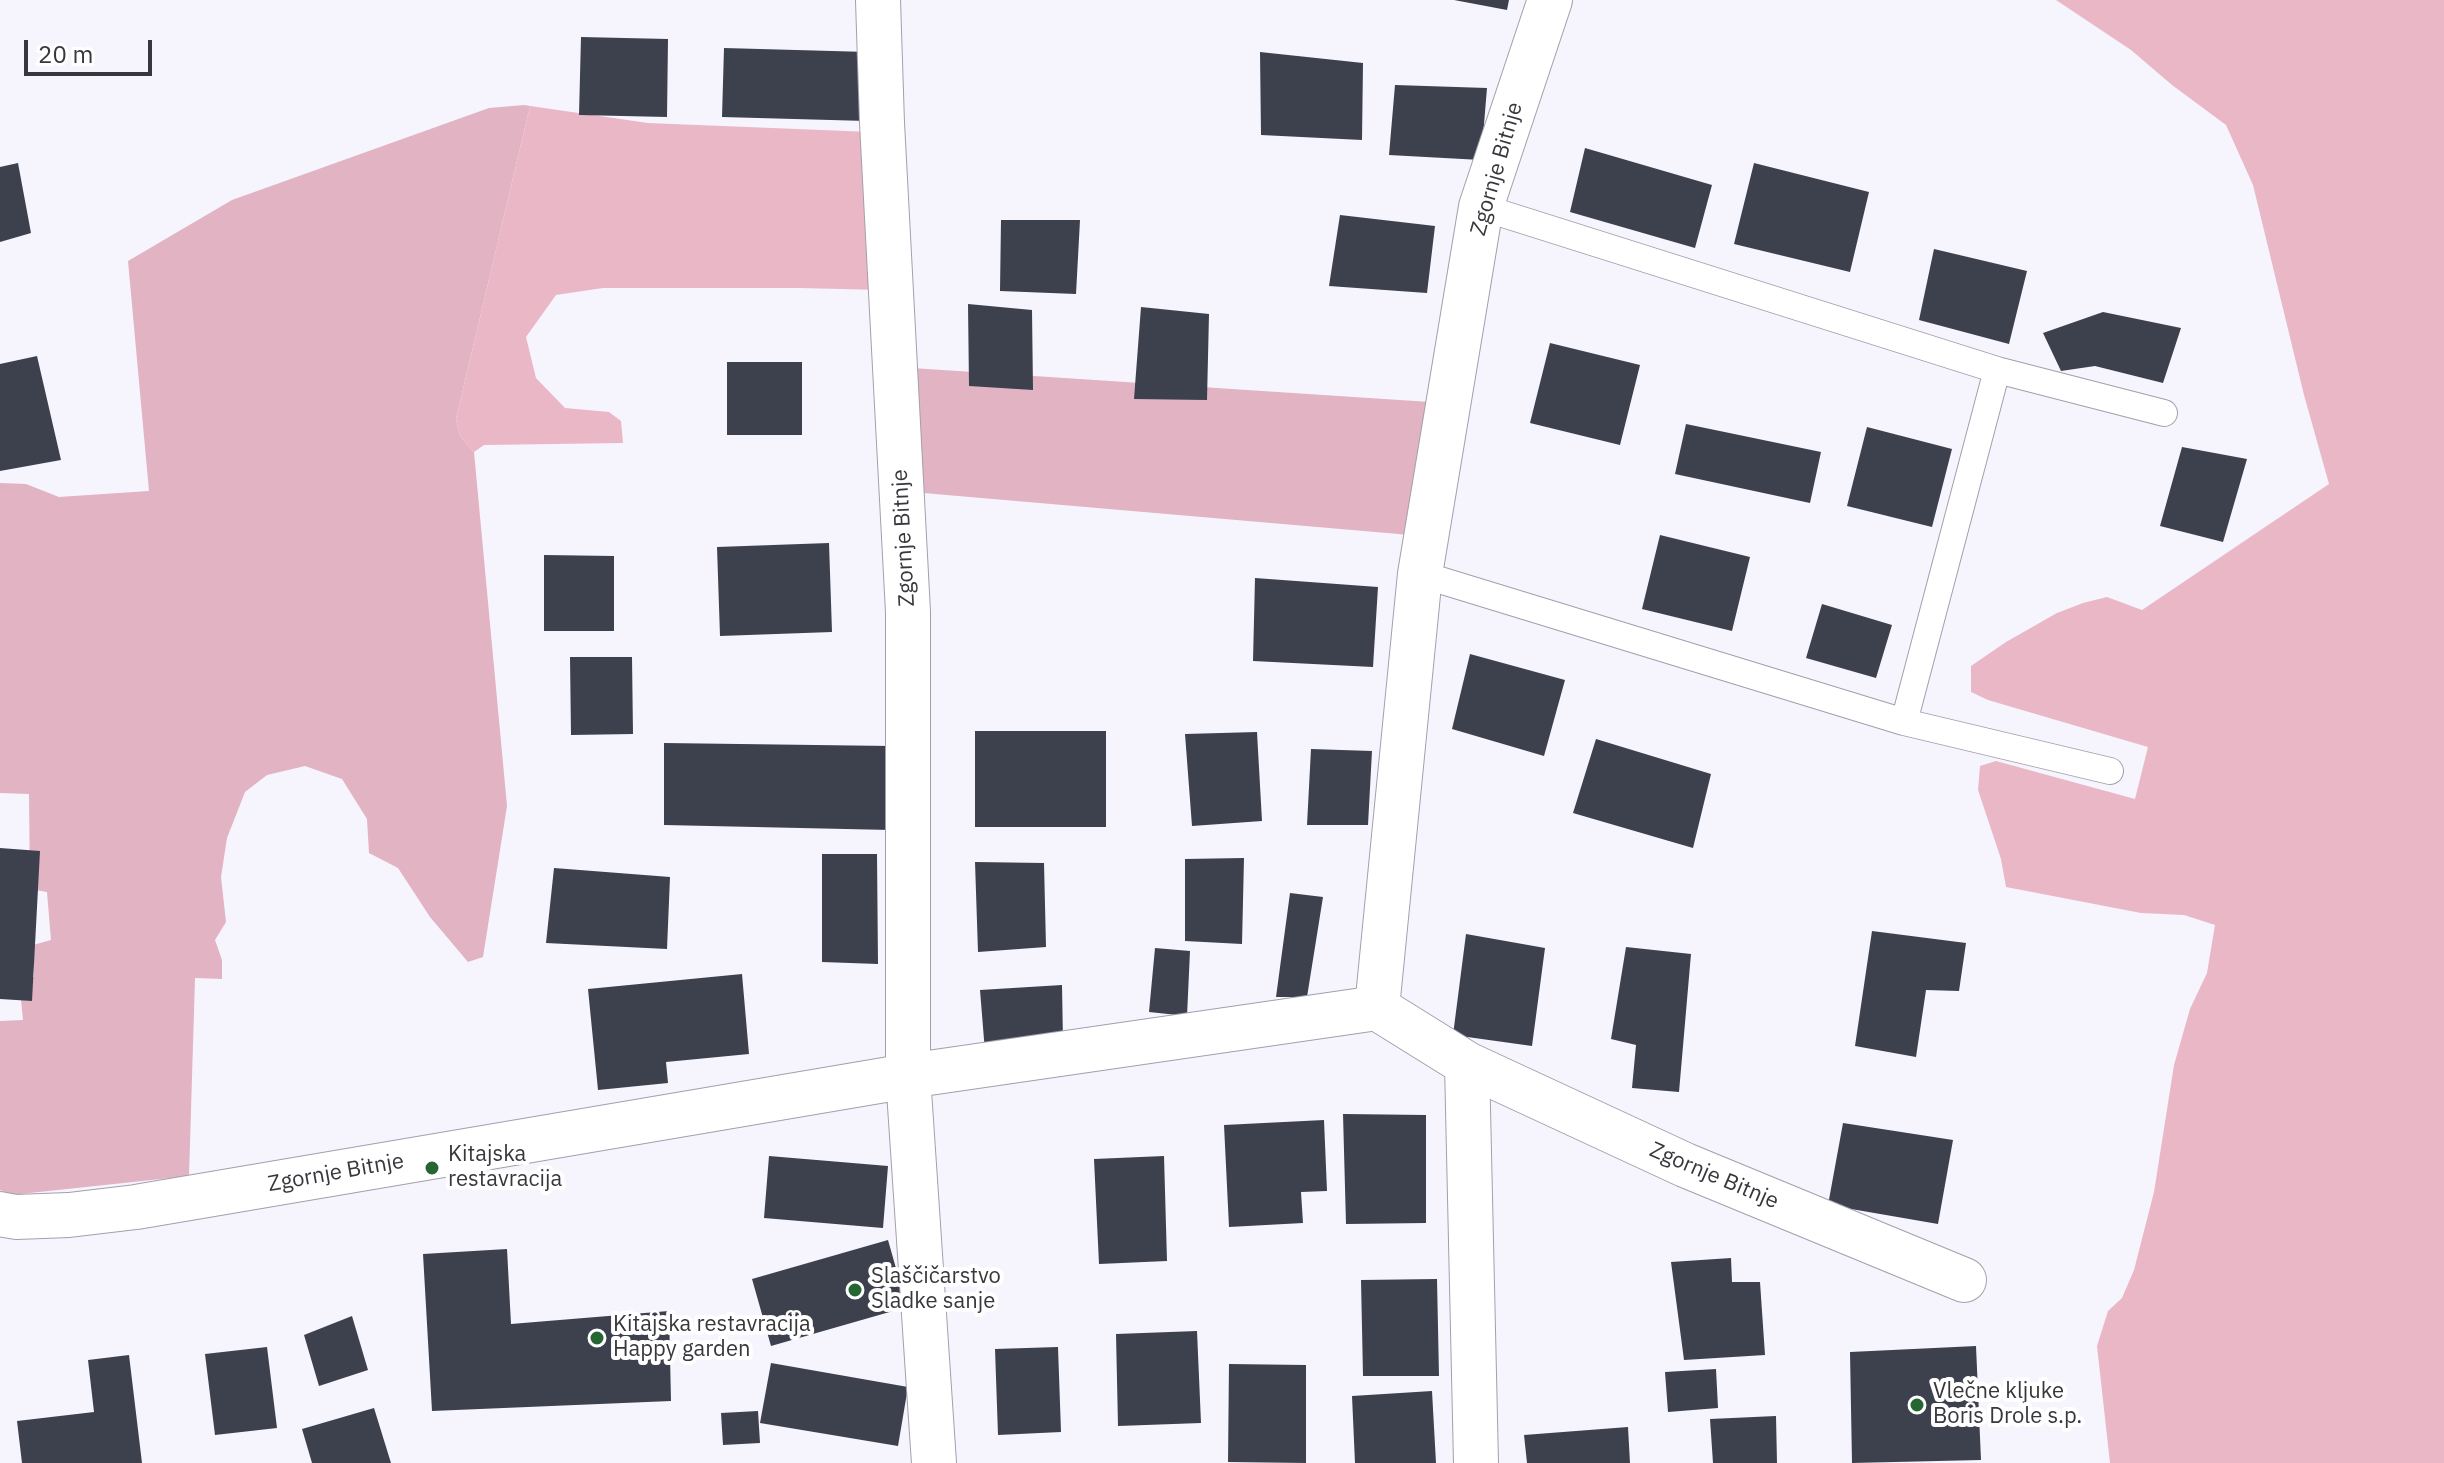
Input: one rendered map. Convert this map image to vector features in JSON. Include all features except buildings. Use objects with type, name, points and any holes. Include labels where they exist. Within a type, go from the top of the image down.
[{"type":"street","name":"Zgornje Bitnje","points":[[878,0],[908,612],[908,1076],[934,1463]]},
{"type":"street","name":"Zgornje Bitnje","points":[[1377,1008],[1420,574],[1481,207],[1550,0]]},
{"type":"street","name":"Zgornje Bitnje","points":[[0,1214],[16,1217],[69,1215],[136,1207],[908,1076],[1377,1008],[1467,1064],[1685,1165],[1964,1280]]},
{"type":"street","points":[[1467,1064],[1476,1463]]},
{"type":"lane","points":[[1481,207],[1997,370],[2164,413]]},
{"type":"lane","points":[[1904,722],[1997,370]]},
{"type":"lane","points":[[1420,574],[1904,722],[2110,771]]},
{"type":"shaded area","points":[[2056,0],[2444,0],[2444,1463],[2110,1463],[2097,1346],[2108,1311],[2122,1298],[2134,1270],[2154,1192],[2174,1065],[2190,1009],[2207,973],[2215,925],[2184,915],[2141,913],[2006,887],[2001,859],[1978,790],[1980,766],[1996,761],[2135,799],[2148,747],[1988,700],[1971,692],[1971,666],[2057,613],[2083,603],[2107,597],[2142,610],[2329,484],[2253,185],[2226,125],[2131,50]]},
{"type":"shaded area","points":[[530,106],[456,419],[460,436],[474,452],[507,806],[483,957],[468,962],[430,917],[398,868],[369,853],[367,819],[342,779],[305,766],[267,775],[245,792],[227,838],[221,877],[226,922],[215,940],[222,960],[222,979],[195,978],[189,1176],[11,1195],[0,1190],[0,1021],[23,1020],[19,979],[34,977],[33,945],[51,940],[47,892],[30,889],[29,794],[0,793],[0,483],[26,484],[59,497],[149,491],[128,261],[232,200],[489,108]]},
{"type":"shaded area","points":[[530,106],[648,123],[871,132],[882,290],[603,288],[556,295],[526,337],[536,378],[565,408],[609,412],[621,421],[623,443],[484,445],[474,452],[460,436],[456,419]]},
{"type":"shaded area","points":[[912,368],[1430,402],[1410,535],[912,492]]},
{"type":"place","name":"Kitajska restavracija","points":[[432,1168]]},
{"type":"place","name":"Slaščičarstvo Sladke sanje","points":[[855,1290]]},
{"type":"place","name":"Kitajska restavracija Happy garden","points":[[597,1338]]},
{"type":"place","name":"Vlečne kljuke Boris Drole s.p.","points":[[1917,1405]]}]
